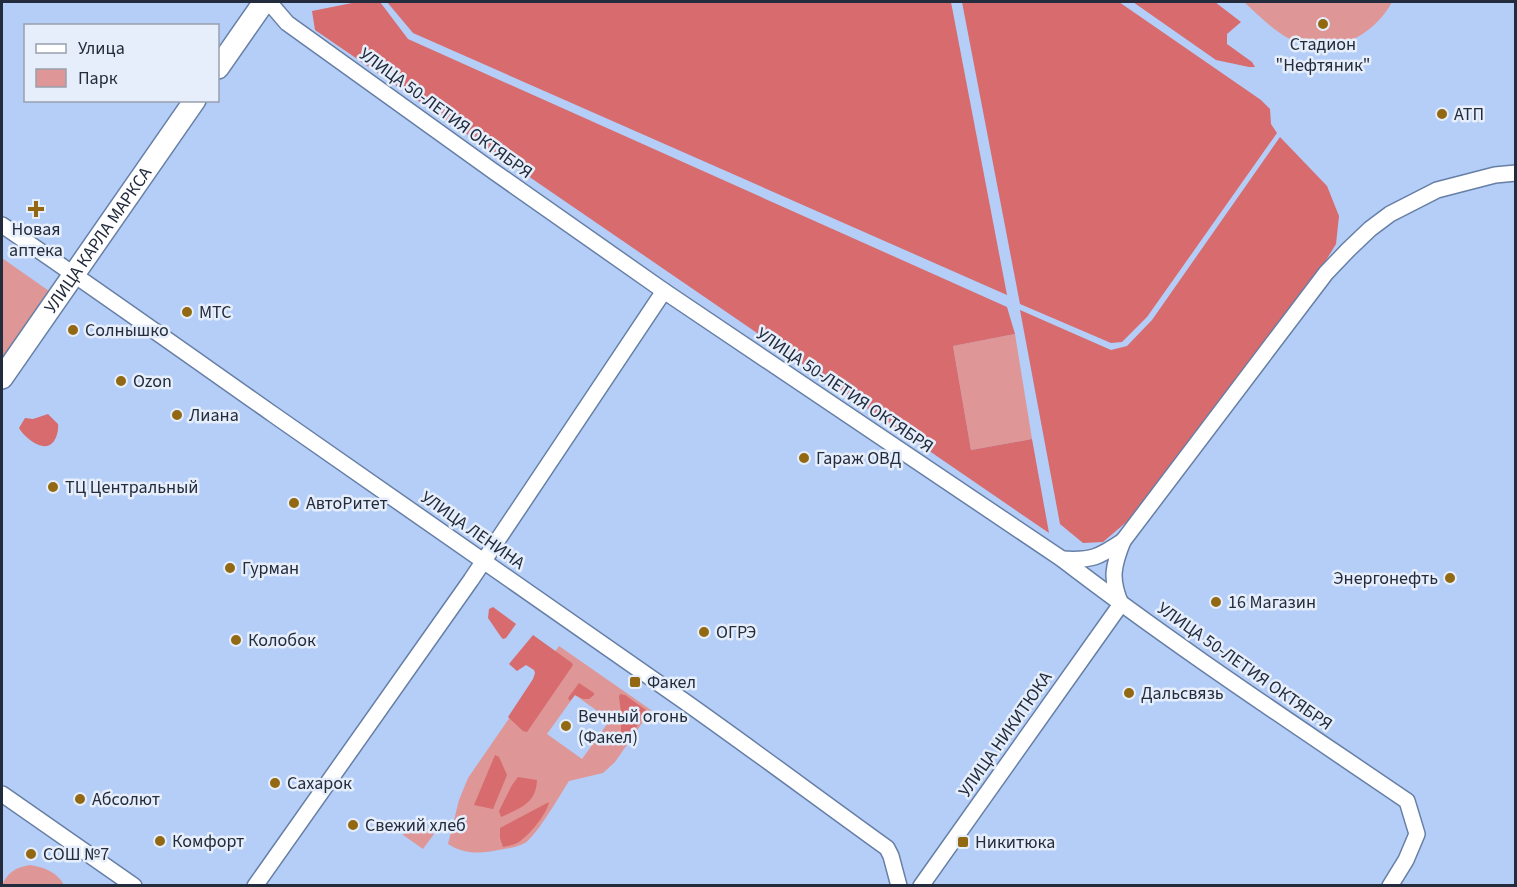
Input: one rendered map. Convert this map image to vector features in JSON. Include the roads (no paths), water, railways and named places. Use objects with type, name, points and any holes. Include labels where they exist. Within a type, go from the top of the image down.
[{"type":"street","points":[[219,67],[264,2]]},
{"type":"street","name":"УЛИЦА 50-ЛЕТИЯ ОКТЯБРЯ","points":[[269,2],[287,23],[484,165],[664,291],[1062,559],[1214,670],[1407,801],[1417,834],[1406,860],[1390,885]]},
{"type":"street","name":"УЛИЦА КАРЛА МАРКСА","points":[[2,378],[194,102]]},
{"type":"street","points":[[1121,604],[1114,588],[1114,580],[1115,562],[1123,541],[1326,273],[1370,229],[1390,214],[1437,190],[1495,175],[1515,173]]},
{"type":"street","name":"УЛИЦА ЛЕНИНА","points":[[2,225],[684,701],[887,848],[899,885]]},
{"type":"street","points":[[255,885],[483,561],[664,291]]},
{"type":"street","points":[[1062,559],[1082,560],[1102,555],[1123,541]]},
{"type":"street","name":"УЛИЦА НИКИТЮКА","points":[[921,885],[1121,604]]},
{"type":"street","points":[[2,794],[134,885]]},
{"type":"place","name":"Стадион \"Нефтяник\"","points":[[1323,24]]},
{"type":"place","name":"АТП","points":[[1442,114]]},
{"type":"place","name":"Новая аптека","points":[[36,209]]},
{"type":"place","name":"МТС","points":[[187,312]]},
{"type":"place","name":"Солнышко","points":[[73,330]]},
{"type":"place","name":"Ozon","points":[[121,381]]},
{"type":"place","name":"Лиана","points":[[177,415]]},
{"type":"place","name":"Гараж ОВД","points":[[804,458]]},
{"type":"place","name":"ТЦ Центральный","points":[[53,487]]},
{"type":"place","name":"АвтоРитет","points":[[294,503]]},
{"type":"place","name":"Гурман","points":[[230,568]]},
{"type":"place","name":"Энергонефть","points":[[1450,578]]},
{"type":"place","name":"16 Магазин","points":[[1216,602]]},
{"type":"place","name":"ОГРЭ","points":[[704,632]]},
{"type":"place","name":"Колобок","points":[[236,640]]},
{"type":"place","name":"Факел","points":[[635,682]]},
{"type":"place","name":"Дальсвязь","points":[[1129,693]]},
{"type":"place","name":"Вечный огонь (Факел)","points":[[566,726]]},
{"type":"place","name":"Сахарок","points":[[275,783]]},
{"type":"place","name":"Абсолют","points":[[80,799]]},
{"type":"place","name":"Свежий хлеб","points":[[353,825]]},
{"type":"place","name":"Комфорт","points":[[160,841]]},
{"type":"place","name":"Никитюка","points":[[963,842]]},
{"type":"place","name":"СОШ №7","points":[[31,854]]}]
